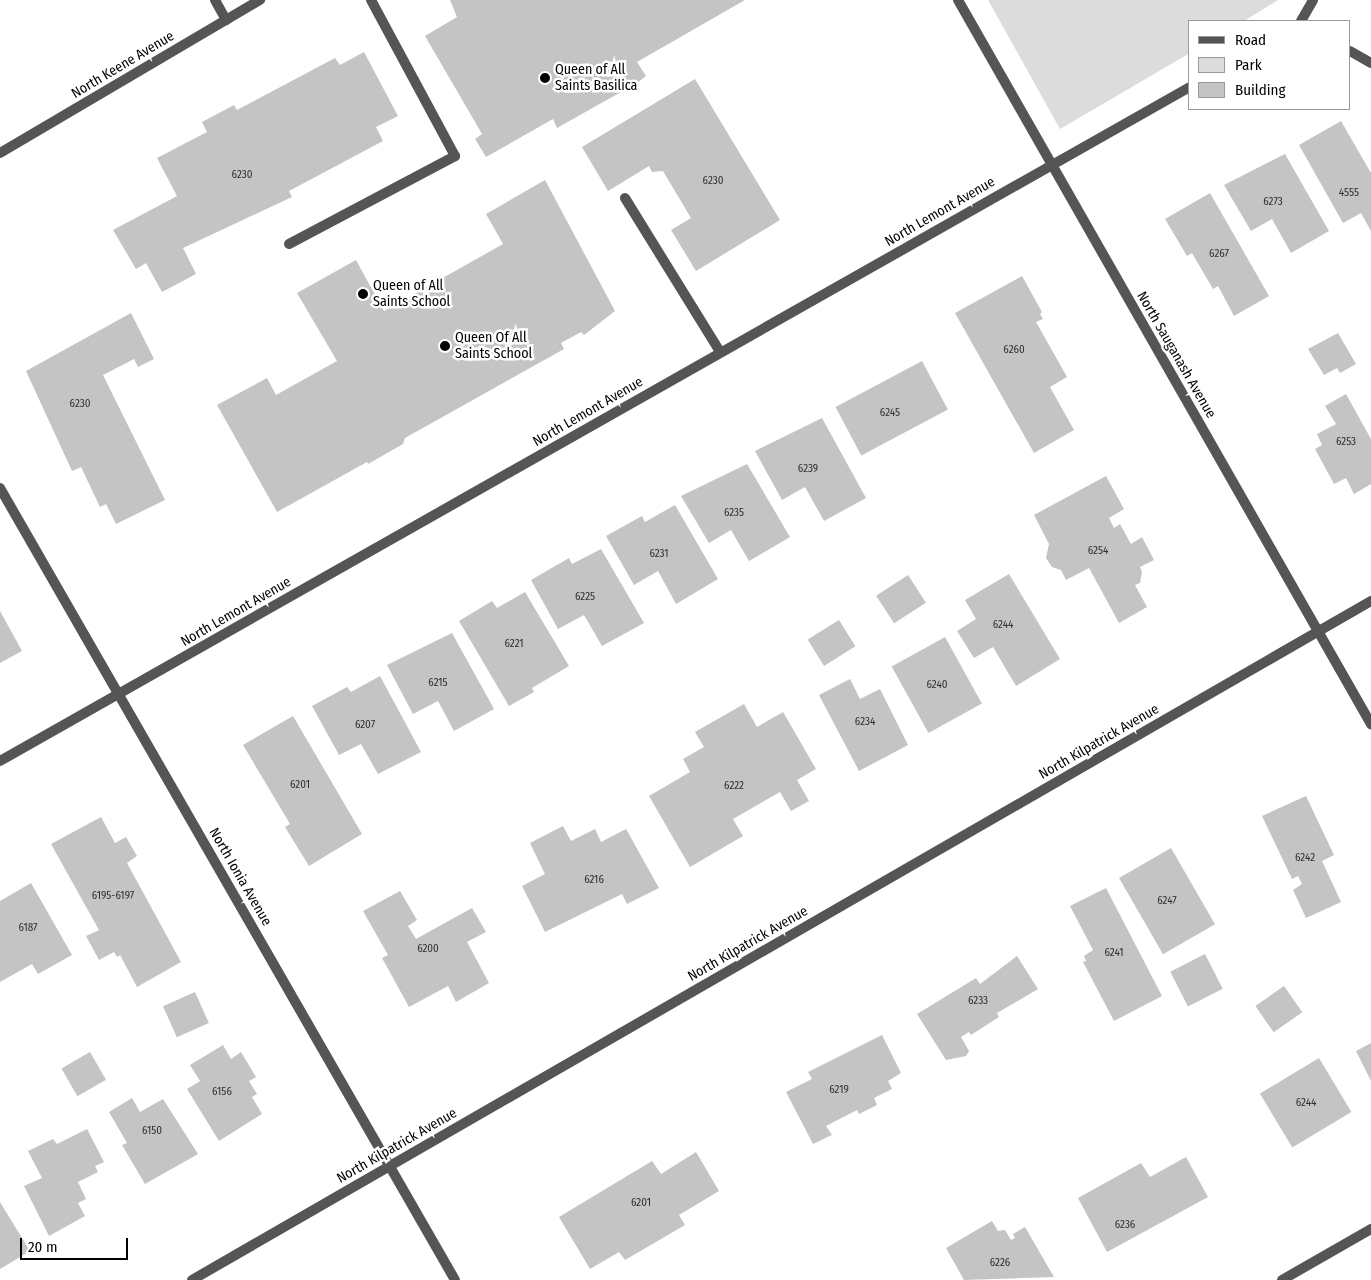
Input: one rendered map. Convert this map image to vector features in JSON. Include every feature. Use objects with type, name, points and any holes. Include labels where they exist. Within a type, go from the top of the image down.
[{"type":"street","points":[[215,0],[226,20]]},
{"type":"street","name":"North Keene Avenue","points":[[0,153],[260,0]]},
{"type":"street","points":[[288,244],[455,156],[371,0]]},
{"type":"street","name":"North Sauganash Avenue","points":[[958,0],[1371,724]]},
{"type":"street","points":[[1303,20],[1313,0]]},
{"type":"street","points":[[1351,52],[1371,62]]},
{"type":"street","name":"North Lemont Avenue","points":[[0,761],[1188,88]]},
{"type":"street","points":[[625,198],[720,352]]},
{"type":"street","name":"North Ionia Avenue","points":[[0,488],[455,1280]]},
{"type":"street","name":"North Kilpatrick Avenue","points":[[192,1280],[1371,601]]},
{"type":"street","points":[[1282,1280],[1371,1229]]},
{"type":"green space","points":[[988,0],[1278,0],[1246,20],[1188,20],[1188,54],[1060,129]]},
{"type":"building","name":"Queen of All Saints Basilica","points":[[450,0],[745,0],[637,62],[646,76],[637,83],[557,128],[553,119],[486,157],[475,139],[482,134],[425,36],[457,17]]},
{"type":"building","points":[[364,52],[398,116],[376,127],[383,141],[289,191],[292,197],[183,248],[196,274],[162,292],[146,263],[136,269],[113,230],[177,196],[157,158],[207,132],[202,122],[234,105],[237,110],[335,58],[340,65]]},
{"type":"building","points":[[695,79],[780,220],[696,271],[671,230],[691,218],[663,171],[652,172],[649,166],[608,191],[582,147]]},
{"type":"building","points":[[1341,121],[1371,173],[1371,231],[1361,213],[1343,223],[1299,145]]},
{"type":"building","points":[[1285,154],[1329,231],[1291,253],[1272,219],[1251,231],[1224,185]]},
{"type":"building","name":"Queen Of All Saints School","points":[[545,180],[615,311],[584,335],[581,332],[561,343],[564,349],[405,438],[403,444],[368,464],[367,462],[277,512],[217,405],[267,378],[276,395],[337,361],[297,293],[356,260],[384,311],[503,244],[486,214]]},
{"type":"building","points":[[1210,193],[1269,296],[1234,316],[1218,286],[1213,289],[1192,253],[1187,256],[1165,219]]},
{"type":"building","points":[[1022,276],[1042,312],[1040,314],[1043,319],[1036,322],[1067,377],[1050,387],[1074,430],[1034,453],[955,313]]},
{"type":"building","points":[[131,313],[154,359],[138,367],[134,359],[103,375],[165,500],[116,524],[106,504],[100,507],[81,467],[72,471],[26,371]]},
{"type":"building","points":[[1338,333],[1356,364],[1340,373],[1337,368],[1324,375],[1308,349]]},
{"type":"building","points":[[922,361],[948,410],[861,456],[835,407]]},
{"type":"building","points":[[1346,394],[1371,439],[1371,484],[1354,494],[1346,478],[1334,484],[1315,449],[1322,445],[1317,434],[1336,424],[1325,406]]},
{"type":"building","points":[[822,418],[866,498],[824,521],[805,487],[782,500],[755,451]]},
{"type":"building","points":[[747,464],[790,537],[749,561],[731,530],[709,543],[681,496]]},
{"type":"building","points":[[1106,476],[1124,509],[1109,518],[1114,528],[1120,524],[1131,544],[1142,537],[1154,560],[1140,567],[1142,572],[1140,583],[1135,585],[1147,607],[1119,623],[1089,568],[1066,580],[1061,570],[1052,567],[1046,558],[1049,544],[1034,515]]},
{"type":"building","points":[[675,505],[718,579],[676,604],[658,571],[634,585],[606,536],[642,516],[645,522]]},
{"type":"building","points":[[601,549],[644,623],[602,646],[584,615],[558,629],[531,580],[569,558],[572,564]]},
{"type":"building","points":[[1009,574],[1060,659],[1016,686],[993,647],[974,658],[957,631],[976,619],[965,600]]},
{"type":"building","points":[[908,575],[926,603],[894,623],[876,596]]},
{"type":"building","points":[[525,592],[569,666],[532,688],[534,692],[509,706],[459,621],[492,601],[497,608]]},
{"type":"building","points":[[0,611],[22,651],[0,663]]},
{"type":"building","points":[[839,620],[855,646],[824,666],[808,640]]},
{"type":"building","points":[[452,633],[494,709],[454,731],[438,701],[413,714],[387,665]]},
{"type":"building","points":[[945,637],[982,703],[928,733],[892,667]]},
{"type":"building","points":[[380,676],[421,752],[378,774],[361,744],[339,755],[312,706],[347,687],[351,692]]},
{"type":"building","points":[[850,679],[860,699],[880,689],[908,745],[859,771],[819,695]]},
{"type":"building","points":[[744,704],[757,727],[783,712],[816,769],[797,780],[809,801],[791,811],[780,792],[733,819],[743,836],[690,867],[649,796],[690,772],[683,759],[704,747],[695,732]]},
{"type":"building","points":[[293,716],[362,834],[309,866],[285,827],[290,824],[243,745]]},
{"type":"building","points":[[1306,796],[1334,855],[1322,861],[1341,902],[1306,918],[1293,890],[1302,884],[1298,876],[1292,879],[1262,816]]},
{"type":"building","points":[[101,817],[115,843],[126,837],[137,856],[127,863],[181,962],[137,987],[120,955],[117,957],[114,952],[99,960],[86,936],[99,930],[51,844]]},
{"type":"building","points":[[563,826],[571,841],[595,829],[601,842],[626,829],[659,888],[627,904],[622,894],[545,932],[522,886],[545,874],[530,843]]},
{"type":"building","points":[[1171,848],[1215,924],[1163,954],[1119,878]]},
{"type":"building","points":[[31,883],[72,955],[38,974],[32,964],[0,982],[0,901]]},
{"type":"building","points":[[1106,888],[1162,996],[1114,1021],[1083,962],[1086,961],[1084,956],[1093,950],[1070,906]]},
{"type":"building","points":[[400,891],[417,920],[408,926],[416,939],[472,908],[486,932],[467,942],[489,983],[456,1002],[448,986],[409,1007],[382,958],[388,955],[363,911]]},
{"type":"building","points":[[1205,954],[1223,989],[1188,1006],[1170,972]]},
{"type":"building","points":[[1017,956],[1038,989],[997,1013],[999,1017],[971,1035],[969,1032],[961,1037],[969,1051],[966,1056],[946,1060],[917,1014],[976,978],[980,984]]},
{"type":"building","points":[[1284,986],[1302,1012],[1274,1032],[1255,1006]]},
{"type":"building","points":[[195,992],[209,1023],[177,1037],[163,1006]]},
{"type":"building","points":[[882,1035],[901,1073],[888,1081],[892,1089],[874,1098],[877,1105],[859,1114],[857,1110],[826,1126],[832,1135],[813,1144],[786,1092],[812,1079],[808,1072]]},
{"type":"building","points":[[1371,1043],[1371,1081],[1356,1051]]},
{"type":"building","points":[[223,1045],[231,1059],[241,1052],[256,1077],[249,1081],[257,1094],[252,1097],[262,1114],[219,1141],[187,1089],[200,1081],[190,1065]]},
{"type":"building","points":[[90,1052],[106,1080],[77,1096],[61,1068]]},
{"type":"building","points":[[1319,1058],[1351,1112],[1292,1148],[1260,1094]]},
{"type":"building","points":[[132,1098],[140,1112],[163,1099],[198,1154],[145,1184],[122,1145],[127,1143],[109,1112]]},
{"type":"building","points":[[87,1129],[104,1162],[95,1166],[98,1172],[78,1182],[86,1199],[78,1203],[85,1216],[49,1236],[24,1186],[42,1178],[28,1151],[53,1139],[57,1144]]},
{"type":"building","points":[[696,1152],[719,1191],[679,1215],[685,1225],[625,1260],[619,1252],[590,1269],[559,1217],[652,1161],[661,1174]]},
{"type":"building","points":[[1186,1157],[1208,1197],[1107,1252],[1078,1198],[1141,1163],[1150,1177]]},
{"type":"building","points":[[0,1202],[30,1251],[0,1269]]},
{"type":"building","points":[[992,1221],[998,1231],[1005,1230],[1011,1240],[1015,1238],[1013,1234],[1025,1227],[1054,1277],[964,1280],[946,1248]]},
{"type":"place","name":"Queen of All Saints Basilica","points":[[545,78]]},
{"type":"place","name":"Queen of All Saints School","points":[[363,294]]},
{"type":"place","name":"Queen Of All Saints School","points":[[445,346]]}]
